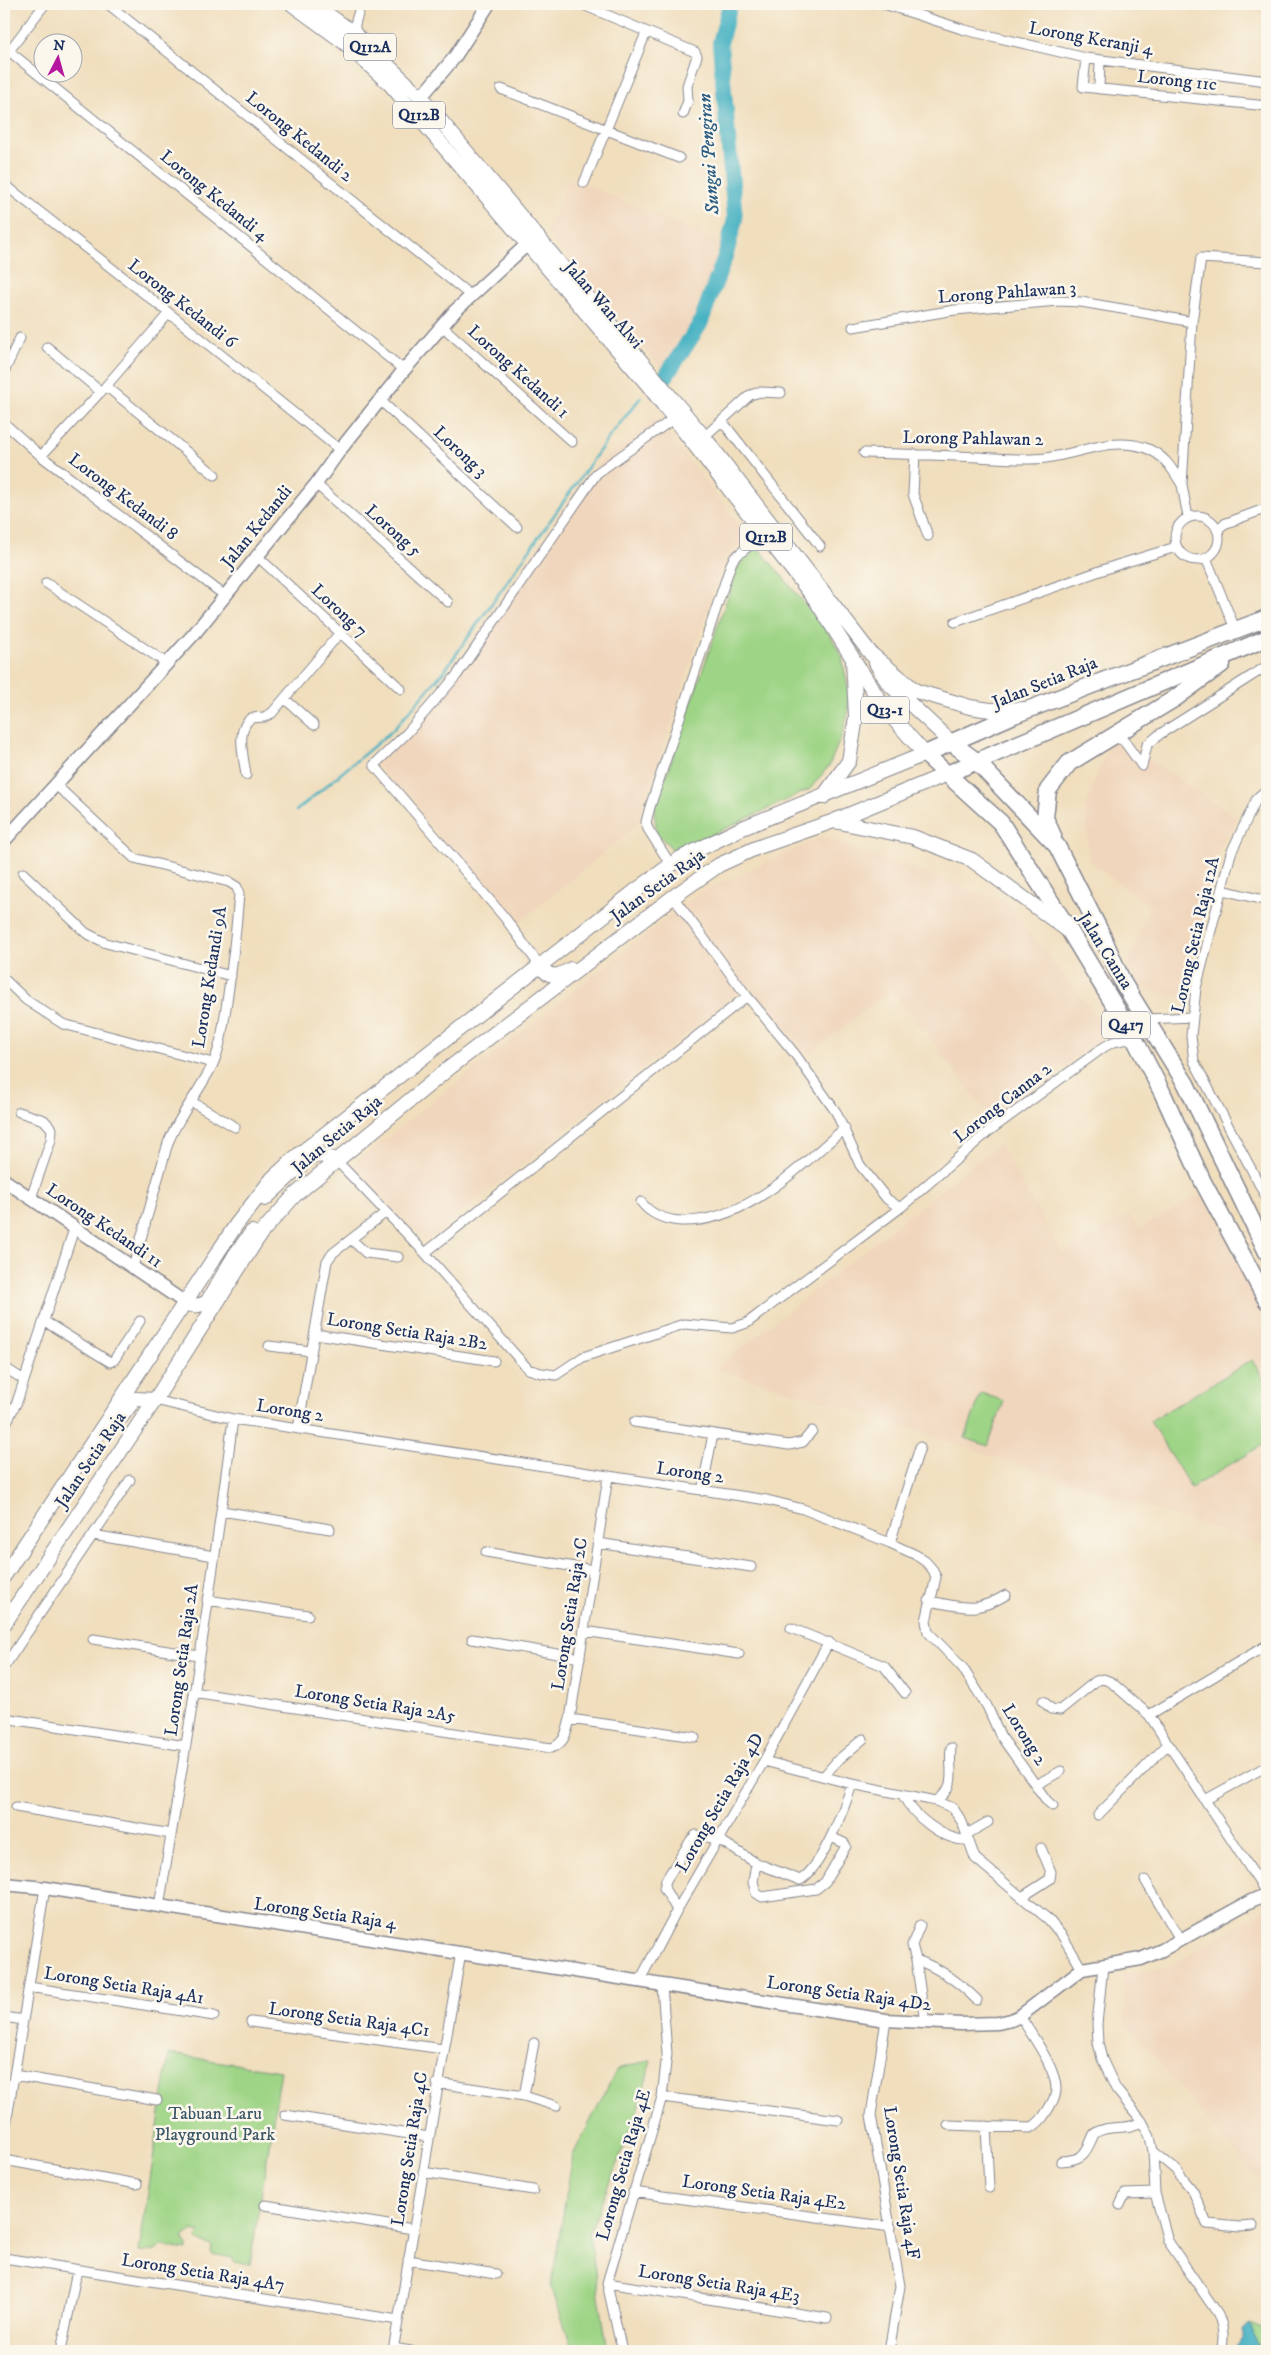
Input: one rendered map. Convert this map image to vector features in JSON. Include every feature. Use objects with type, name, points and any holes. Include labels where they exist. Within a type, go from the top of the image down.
[{"type":"highway","name":"Jalan Setia Raja","points":[[925,754],[1030,709],[1267,618]]},
{"type":"highway","points":[[947,774],[1267,638]]},
{"type":"highway","points":[[1057,846],[1045,818],[1048,790],[1068,763],[1174,699],[1244,648]]},
{"type":"highway","name":"Q417","points":[[952,744],[976,761]]},
{"type":"highway","name":"Jalan Canna","points":[[925,754],[1001,823],[1069,930],[1134,1038],[1162,1092],[1203,1182],[1267,1301]]},
{"type":"highway","name":"Jalan Canna","points":[[976,761],[1057,846],[1102,935],[1123,983],[1186,1084],[1267,1252]]},
{"type":"main road","name":"Jalan Wan Alwi","points":[[292,4],[329,29],[390,84],[526,245],[655,387],[704,437],[871,654]]},
{"type":"main road","name":"Jalan Wan Alwi","points":[[312,4],[355,34],[421,97],[537,236],[655,387],[673,419],[815,598],[853,659]]},
{"type":"main road","points":[[871,654],[916,691],[935,698],[990,710],[1030,709]]},
{"type":"main road","points":[[871,654],[888,682],[952,744]]},
{"type":"main road","points":[[823,796],[848,760],[856,717],[853,659]]},
{"type":"main road","name":"Jalan Canna","points":[[853,659],[885,709],[925,754]]},
{"type":"main road","name":"Jalan Setia Raja","points":[[4,1576],[85,1455],[205,1268],[272,1179],[297,1156],[671,865],[740,829],[925,754]]},
{"type":"main road","name":"Jalan Setia Raja","points":[[4,1624],[155,1400],[262,1233],[295,1195],[448,1069],[673,897],[719,865],[756,848],[834,821],[947,774]]},
{"type":"main road","points":[[834,821],[913,837],[972,860],[1069,930]]},
{"type":"main road","points":[[540,966],[549,975],[556,977],[602,951]]},
{"type":"main road","points":[[205,1268],[222,1260],[268,1196],[310,1157],[321,1155],[336,1160]]},
{"type":"main road","points":[[184,1302],[193,1306],[200,1306],[207,1302],[235,1254],[269,1208],[283,1195],[295,1195]]},
{"type":"main road","points":[[85,1455],[99,1447],[131,1401],[138,1399],[155,1400]]},
{"type":"street","points":[[6,49],[45,4]]},
{"type":"street","name":"Lorong Kedandi 2","points":[[108,4],[470,295]]},
{"type":"street","points":[[355,34],[355,24],[361,4]]},
{"type":"street","points":[[421,97],[454,58],[489,4]]},
{"type":"street","points":[[580,4],[646,33],[693,50],[696,54],[687,86],[688,101],[683,114]]},
{"type":"street","name":"Lorong Keranji 4","points":[[884,4],[965,30],[1086,58],[1267,81]]},
{"type":"street","points":[[584,182],[604,129],[646,33]]},
{"type":"street","name":"Lorong Kedandi 4","points":[[6,49],[404,370]]},
{"type":"street","name":"Lorong 11c","points":[[1086,58],[1083,87],[1267,106]]},
{"type":"street","points":[[1099,89],[1100,60]]},
{"type":"street","points":[[501,89],[679,158]]},
{"type":"street","name":"Lorong Kedandi 6","points":[[4,184],[340,450]]},
{"type":"street","name":"Jalan Kedandi","points":[[4,841],[194,634],[256,555],[316,484],[340,450],[404,370],[442,326],[470,295],[537,236]]},
{"type":"street","points":[[1188,518],[1182,485],[1192,322],[1201,258],[1267,262]]},
{"type":"street","name":"Lorong Pahlawan 3","points":[[854,327],[955,310],[1058,301],[1081,302],[1192,322]]},
{"type":"street","points":[[40,456],[103,389],[169,313]]},
{"type":"street","name":"Lorong Kedandi 1","points":[[442,326],[572,442]]},
{"type":"street","points":[[4,372],[20,338]]},
{"type":"street","points":[[47,347],[215,475]]},
{"type":"street","points":[[704,437],[750,395],[760,392],[781,393]]},
{"type":"street","name":"Lorong 3","points":[[381,401],[517,527]]},
{"type":"street","points":[[540,966],[505,918],[374,765],[394,746],[456,675],[597,473],[673,419]]},
{"type":"street","points":[[722,421],[820,546]]},
{"type":"street","name":"Lorong Kedandi 8","points":[[4,423],[40,456],[224,595]]},
{"type":"street","name":"Lorong Pahlawan 2","points":[[864,452],[1014,459],[1047,458],[1083,449],[1124,443],[1143,446],[1159,453],[1172,468],[1182,485]]},
{"type":"street","points":[[915,454],[913,494],[928,536]]},
{"type":"street","name":"Lorong 5","points":[[316,484],[448,602]]},
{"type":"street","points":[[1217,530],[1224,524],[1267,508]]},
{"type":"street","points":[[1200,516],[1210,520],[1217,530],[1219,541],[1215,551],[1206,558],[1190,559],[1184,556],[1176,547],[1175,535],[1179,524],[1188,518],[1200,516]]},
{"type":"street","points":[[671,865],[648,830],[646,822],[650,807],[731,564],[734,558],[764,534]]},
{"type":"street","points":[[955,622],[1116,565],[1176,547]]},
{"type":"street","name":"Lorong 7","points":[[256,555],[339,634],[401,688]]},
{"type":"street","points":[[1206,558],[1236,631]]},
{"type":"street","points":[[46,583],[168,664]]},
{"type":"street","points":[[246,775],[242,732],[244,724],[251,718],[268,716],[285,699],[339,634]]},
{"type":"street","points":[[1112,736],[1124,741],[1142,766],[1147,745],[1160,734],[1267,666]]},
{"type":"street","points":[[285,699],[314,725]]},
{"type":"street","name":"Lorong Kedandi 9A","points":[[56,785],[134,858],[229,882],[237,887],[239,894],[231,976],[220,1042],[213,1063],[192,1102],[173,1131],[168,1143],[133,1266]]},
{"type":"street","name":"Lorong Setia Raja 12A","points":[[1267,789],[1257,798],[1231,853],[1223,890],[1196,988],[1191,1043],[1194,1061],[1267,1199]]},
{"type":"street","points":[[23,873],[86,933],[106,943],[231,976]]},
{"type":"street","points":[[1223,890],[1267,901]]},
{"type":"street","points":[[673,897],[747,996],[795,1054],[836,1112],[845,1128],[860,1165],[887,1199],[900,1208]]},
{"type":"street","points":[[4,979],[26,1000],[63,1024],[213,1063]]},
{"type":"street","points":[[426,1253],[747,996]]},
{"type":"street","points":[[1146,1020],[1193,1017]]},
{"type":"street","name":"Lorong Canna 2","points":[[336,1160],[426,1253],[528,1369],[556,1375],[583,1356],[684,1324],[732,1328],[747,1323],[900,1208],[989,1132],[1046,1088],[1104,1047],[1113,1042],[1134,1038]]},
{"type":"street","points":[[192,1102],[235,1127]]},
{"type":"street","points":[[19,1112],[44,1120],[52,1129],[51,1140],[31,1198]]},
{"type":"street","points":[[641,1202],[646,1209],[669,1220],[707,1219],[728,1213],[747,1204],[796,1170],[845,1128]]},
{"type":"street","name":"Lorong Kedandi 11","points":[[4,1180],[184,1302]]},
{"type":"street","points":[[887,1199],[890,1215]]},
{"type":"street","points":[[298,1429],[327,1261],[334,1252],[386,1213]]},
{"type":"street","points":[[4,1426],[24,1380],[74,1228]]},
{"type":"street","points":[[352,1240],[366,1253],[398,1258]]},
{"type":"street","points":[[44,1321],[110,1362],[114,1360],[140,1321]]},
{"type":"street","name":"Lorong Setia Raja 2B2","points":[[315,1334],[494,1361]]},
{"type":"street","points":[[269,1346],[311,1351]]},
{"type":"street","points":[[4,1367],[24,1380]]},
{"type":"street","name":"Lorong 2","points":[[155,1400],[233,1419],[786,1504],[916,1554],[933,1570],[936,1577],[929,1601],[926,1621],[928,1632],[962,1667],[987,1706],[1000,1735],[1047,1801],[1053,1806]]},
{"type":"street","name":"Lorong Setia Raja 2A","points":[[159,1906],[222,1511],[233,1419]]},
{"type":"street","points":[[634,1422],[789,1444],[803,1442],[812,1431]]},
{"type":"street","points":[[702,1491],[713,1434]]},
{"type":"street","points":[[890,1543],[920,1447]]},
{"type":"street","name":"Lorong Setia Raja 2C","points":[[552,1748],[564,1739],[570,1719],[608,1477]]},
{"type":"street","points":[[4,1667],[130,1480]]},
{"type":"street","points":[[222,1511],[330,1529]]},
{"type":"street","points":[[93,1535],[214,1556]]},
{"type":"street","points":[[598,1543],[751,1567]]},
{"type":"street","points":[[486,1552],[593,1570]]},
{"type":"street","points":[[929,1601],[960,1608],[973,1608],[987,1606],[1006,1595]]},
{"type":"street","points":[[207,1600],[308,1614]]},
{"type":"street","points":[[791,1628],[829,1642],[886,1668],[906,1693]]},
{"type":"street","points":[[584,1631],[738,1654]]},
{"type":"street","points":[[92,1639],[199,1656]]},
{"type":"street","points":[[472,1639],[580,1658]]},
{"type":"street","name":"Lorong Setia Raja 4D","points":[[640,1980],[677,1910],[764,1761],[829,1642]]},
{"type":"street","points":[[1149,1715],[1267,1645]]},
{"type":"street","points":[[764,1761],[852,1784],[936,1801],[953,1808],[975,1858],[1049,1920],[1063,1937],[1082,1969],[1141,1959],[1181,1941],[1251,1900],[1267,1894],[1149,1715],[1111,1682],[1103,1679],[1096,1681],[1060,1710],[1051,1709],[1043,1701]]},
{"type":"street","name":"Lorong Setia Raja 2A5","points":[[193,1692],[552,1748]]},
{"type":"street","points":[[4,1718],[186,1746]]},
{"type":"street","points":[[570,1719],[695,1737]]},
{"type":"street","points":[[824,1776],[837,1761],[863,1739]]},
{"type":"street","points":[[1098,1814],[1168,1744]]},
{"type":"street","points":[[936,1801],[948,1790],[952,1778],[951,1748]]},
{"type":"street","points":[[1205,1800],[1267,1766]]},
{"type":"street","points":[[1036,1785],[1061,1771]]},
{"type":"street","points":[[677,1910],[665,1892],[666,1880],[696,1835],[718,1838],[756,1863],[800,1880],[810,1871],[831,1837],[852,1784]]},
{"type":"street","points":[[903,1795],[908,1806],[926,1823],[961,1840],[988,1822]]},
{"type":"street","points":[[16,1807],[171,1834]]},
{"type":"street","points":[[756,1863],[753,1882],[756,1893],[762,1897],[816,1889],[825,1882],[846,1846],[844,1843],[831,1837]]},
{"type":"street","points":[[1022,1897],[1050,1879],[1051,1872],[1041,1848]]},
{"type":"street","points":[[1145,1880],[1181,1941]]},
{"type":"street","name":"Lorong Setia Raja 4","points":[[4,1884],[45,1888],[640,1980]]},
{"type":"street","points":[[4,2136],[6,2109],[14,2075],[45,1888]]},
{"type":"street","points":[[920,1925],[912,1945],[916,1960],[925,2024]]},
{"type":"street","name":"Lorong Setia Raja 4C","points":[[393,2350],[460,1952]]},
{"type":"street","points":[[916,1960],[930,1965],[962,1985],[977,2000]]},
{"type":"street","points":[[1103,1966],[1098,2043],[1106,2071],[1116,2089],[1142,2121],[1153,2151],[1155,2193],[1168,2241],[1218,2314],[1222,2331],[1221,2351]]},
{"type":"street","name":"Lorong Setia Raja 4D2","points":[[640,1980],[886,2020],[925,2024],[998,2023],[1020,2016],[1082,1969]]},
{"type":"street","name":"Lorong Setia Raja 4E","points":[[622,2351],[607,2283],[662,2097],[667,2054],[662,1985]]},
{"type":"street","name":"Lorong Setia Raja 4A1","points":[[29,1987],[214,2016]]},
{"type":"street","points":[[948,2125],[1030,2128],[1036,2125],[1046,2114],[1055,2096],[1056,2087],[1047,2059],[1020,2016]]},
{"type":"street","points":[[4,2017],[23,2020]]},
{"type":"street","name":"Lorong Setia Raja 4F","points":[[886,2020],[871,2114],[900,2286],[889,2351]]},
{"type":"street","name":"Lorong Setia Raja 4C1","points":[[251,2022],[443,2050]]},
{"type":"street","points":[[524,2096],[534,2043]]},
{"type":"street","points":[[14,2075],[157,2100]]},
{"type":"street","points":[[438,2083],[524,2096],[556,2106]]},
{"type":"street","points":[[662,2097],[838,2120]]},
{"type":"street","points":[[286,2116],[429,2137]]},
{"type":"street","points":[[1061,2161],[1078,2158],[1090,2147],[1094,2134],[1100,2129],[1126,2128],[1142,2121]]},
{"type":"street","points":[[986,2126],[989,2188]]},
{"type":"street","points":[[1153,2151],[1176,2170],[1193,2191],[1207,2224],[1240,2228],[1253,2226]]},
{"type":"street","points":[[4,2160],[137,2184]]},
{"type":"street","points":[[423,2172],[533,2190]]},
{"type":"street","name":"Lorong Setia Raja 4E2","points":[[633,2192],[890,2227]]},
{"type":"street","points":[[1120,2204],[1125,2194],[1155,2193]]},
{"type":"street","points":[[265,2206],[413,2229]]},
{"type":"street","name":"Lorong Setia Raja 4A7","points":[[4,2258],[398,2320]]},
{"type":"street","points":[[408,2260],[496,2274]]},
{"type":"street","points":[[61,2351],[77,2270]]},
{"type":"street","name":"Lorong Setia Raja 4E3","points":[[607,2283],[827,2318]]},
{"type":"street","points":[[393,2350],[410,2351]]},
{"type":"shaded area","points":[[570,178],[724,244],[694,319],[662,370],[546,233]]},
{"type":"shaded area","points":[[655,418],[749,537],[725,557],[637,825],[516,925],[371,758],[406,726],[454,671],[589,472]]},
{"type":"shaded area","points":[[1115,737],[1238,818],[1221,845],[1184,998],[1135,986],[1126,968],[1149,906],[1090,861],[1085,808],[1106,751]]},
{"type":"shaded area","points":[[822,837],[1005,902],[1109,1032],[993,1119],[891,989],[808,1056],[747,985],[426,1241],[352,1165],[699,893]]},
{"type":"shaded area","points":[[999,1144],[1063,1254],[1130,1214],[1139,1229],[1202,1193],[1267,1309],[1267,1547],[829,1402],[715,1369]]},
{"type":"shaded area","points":[[1267,1909],[1267,2186],[1254,2175],[1125,2022],[1122,1973],[1166,1968]]},
{"type":"green space","points":[[757,546],[819,621],[833,640],[842,657],[849,694],[848,713],[843,732],[829,766],[810,789],[675,852],[657,833],[654,811],[737,570],[742,559]]},
{"type":"green space","points":[[1252,1360],[1267,1385],[1267,1442],[1191,1488],[1150,1421]]},
{"type":"green space","points":[[981,1393],[1004,1401],[988,1446],[965,1438]]},
{"type":"green space","name":"Tabuan Laru Playground Park","points":[[169,2054],[281,2071],[250,2264],[234,2262],[233,2258],[211,2254],[212,2246],[198,2241],[197,2238],[200,2233],[192,2231],[183,2238],[188,2246],[187,2250],[162,2246],[157,2251],[139,2252]]},
{"type":"green space","points":[[651,2060],[639,2108],[589,2234],[608,2351],[573,2351],[551,2286],[573,2155],[617,2069]]},
{"type":"green space","points":[[1250,2324],[1267,2331],[1267,2351],[1263,2351],[1255,2339]]},
{"type":"water","points":[[1250,2324],[1255,2339],[1263,2351],[1234,2351],[1233,2349],[1242,2339],[1242,2330]]},
{"type":"waterway","name":"Sungai Pengiran","points":[[666,376],[700,324],[726,254],[735,219],[720,43],[730,4]]},
{"type":"waterway","points":[[296,811],[393,730],[445,670],[609,437],[641,397]]}]
